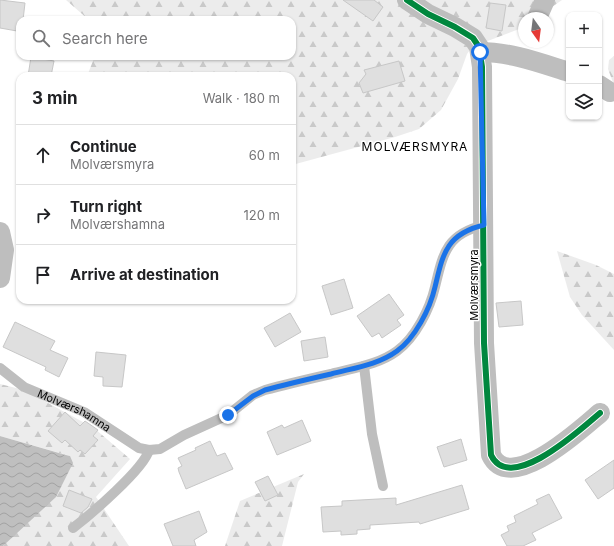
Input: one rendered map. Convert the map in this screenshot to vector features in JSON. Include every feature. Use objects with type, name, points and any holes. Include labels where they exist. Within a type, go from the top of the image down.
[{"type":"street","points":[[407,0],[428,14],[455,27],[473,38],[480,52],[502,53],[524,49],[566,70]]},
{"type":"street","points":[[540,12],[545,0]]},
{"type":"street","name":"Molværsmyra","points":[[480,52],[486,387],[489,441],[494,460],[503,467],[534,462],[559,446],[600,414]]},
{"type":"street","points":[[0,232],[4,250],[0,278]]},
{"type":"lane","points":[[73,528],[132,474],[148,455],[149,450],[160,449],[184,435],[228,415],[253,396],[265,390],[364,366],[374,363],[396,352],[408,340],[428,306],[444,252],[463,233],[472,228],[484,225]]},
{"type":"lane","points":[[364,366],[372,434],[383,486]]},
{"type":"lane","name":"Molværshamna","points":[[0,368],[24,387],[84,412],[109,427],[134,445],[149,450]]},
{"type":"green space","points":[[66,0],[562,0],[545,12],[518,12],[518,29],[472,47],[467,54],[458,79],[441,110],[419,129],[296,164],[296,72],[89,72],[93,60],[296,60],[296,16],[84,16]]},
{"type":"green space","points":[[614,56],[614,85],[608,69],[609,60]]},
{"type":"green space","points":[[557,251],[596,265],[614,274],[614,350],[582,315],[570,297]]},
{"type":"green space","points":[[0,384],[24,390],[94,428],[130,459],[96,497],[129,546],[3,546],[24,525],[70,456],[0,436]]},
{"type":"green space","points":[[304,474],[298,482],[282,546],[225,546],[240,501]]},
{"type":"water","points":[[0,436],[70,456],[73,463],[56,497],[3,546],[0,546]]},
{"type":"building","points":[[0,0],[25,3],[23,16],[16,16],[16,31],[0,28]]},
{"type":"building","points":[[343,0],[374,0],[383,7],[373,21]]},
{"type":"building","points":[[490,3],[506,5],[502,31],[486,28]]},
{"type":"building","points":[[31,60],[54,61],[52,72],[29,72]]},
{"type":"building","points":[[399,61],[405,81],[363,93],[359,83],[366,74],[364,70]]},
{"type":"building","points":[[344,279],[353,308],[331,315],[322,286]]},
{"type":"building","points":[[389,294],[404,315],[397,320],[401,325],[382,338],[379,333],[372,337],[357,316]]},
{"type":"building","points":[[521,301],[523,325],[499,327],[496,303]]},
{"type":"building","points":[[290,313],[301,332],[275,347],[264,328]]},
{"type":"building","points":[[15,322],[55,341],[50,350],[68,358],[59,377],[45,370],[46,367],[3,347]]},
{"type":"building","points":[[325,337],[328,357],[304,361],[301,341]]},
{"type":"building","points":[[96,352],[126,355],[122,387],[103,386],[103,377],[94,376]]},
{"type":"building","points":[[65,412],[80,426],[85,421],[98,430],[93,436],[98,440],[85,454],[80,450],[78,452],[65,440],[62,443],[48,431]]},
{"type":"building","points":[[302,420],[311,441],[277,455],[267,432],[282,425],[284,428]]},
{"type":"building","points":[[461,439],[467,460],[444,467],[437,447]]},
{"type":"building","points":[[210,441],[217,456],[225,453],[233,469],[186,489],[179,472],[178,468],[182,466],[178,458],[196,450],[195,448]]},
{"type":"building","points":[[614,460],[614,488],[598,499],[585,480]]},
{"type":"building","points":[[268,476],[278,495],[265,501],[255,482]]},
{"type":"building","points":[[462,485],[469,509],[420,524],[419,522],[370,525],[370,529],[357,530],[357,534],[341,535],[341,531],[323,532],[321,507],[342,506],[342,501],[396,498],[396,505]]},
{"type":"building","points":[[69,490],[92,499],[88,507],[81,513],[63,506]]},
{"type":"building","points":[[549,494],[562,518],[532,533],[536,540],[523,546],[507,546],[501,535],[509,531],[507,526],[516,522],[514,516],[538,504],[536,500]]},
{"type":"building","points":[[199,511],[207,532],[194,540],[196,546],[173,546],[164,524]]},
{"type":"cycle path","points":[[407,0],[428,14],[455,27],[473,38],[479,47],[482,67],[484,343],[491,455],[500,465],[513,468],[529,464],[562,444],[600,413]]},
{"type":"district","name":"MOLVÆRSMYRA","points":[[415,146]]},
{"type":"route","points":[[228,415],[253,396],[265,390],[374,363],[396,352],[408,340],[424,316],[435,288],[439,266],[444,252],[449,245],[463,233],[472,228],[484,225],[482,67],[480,52]]}]
